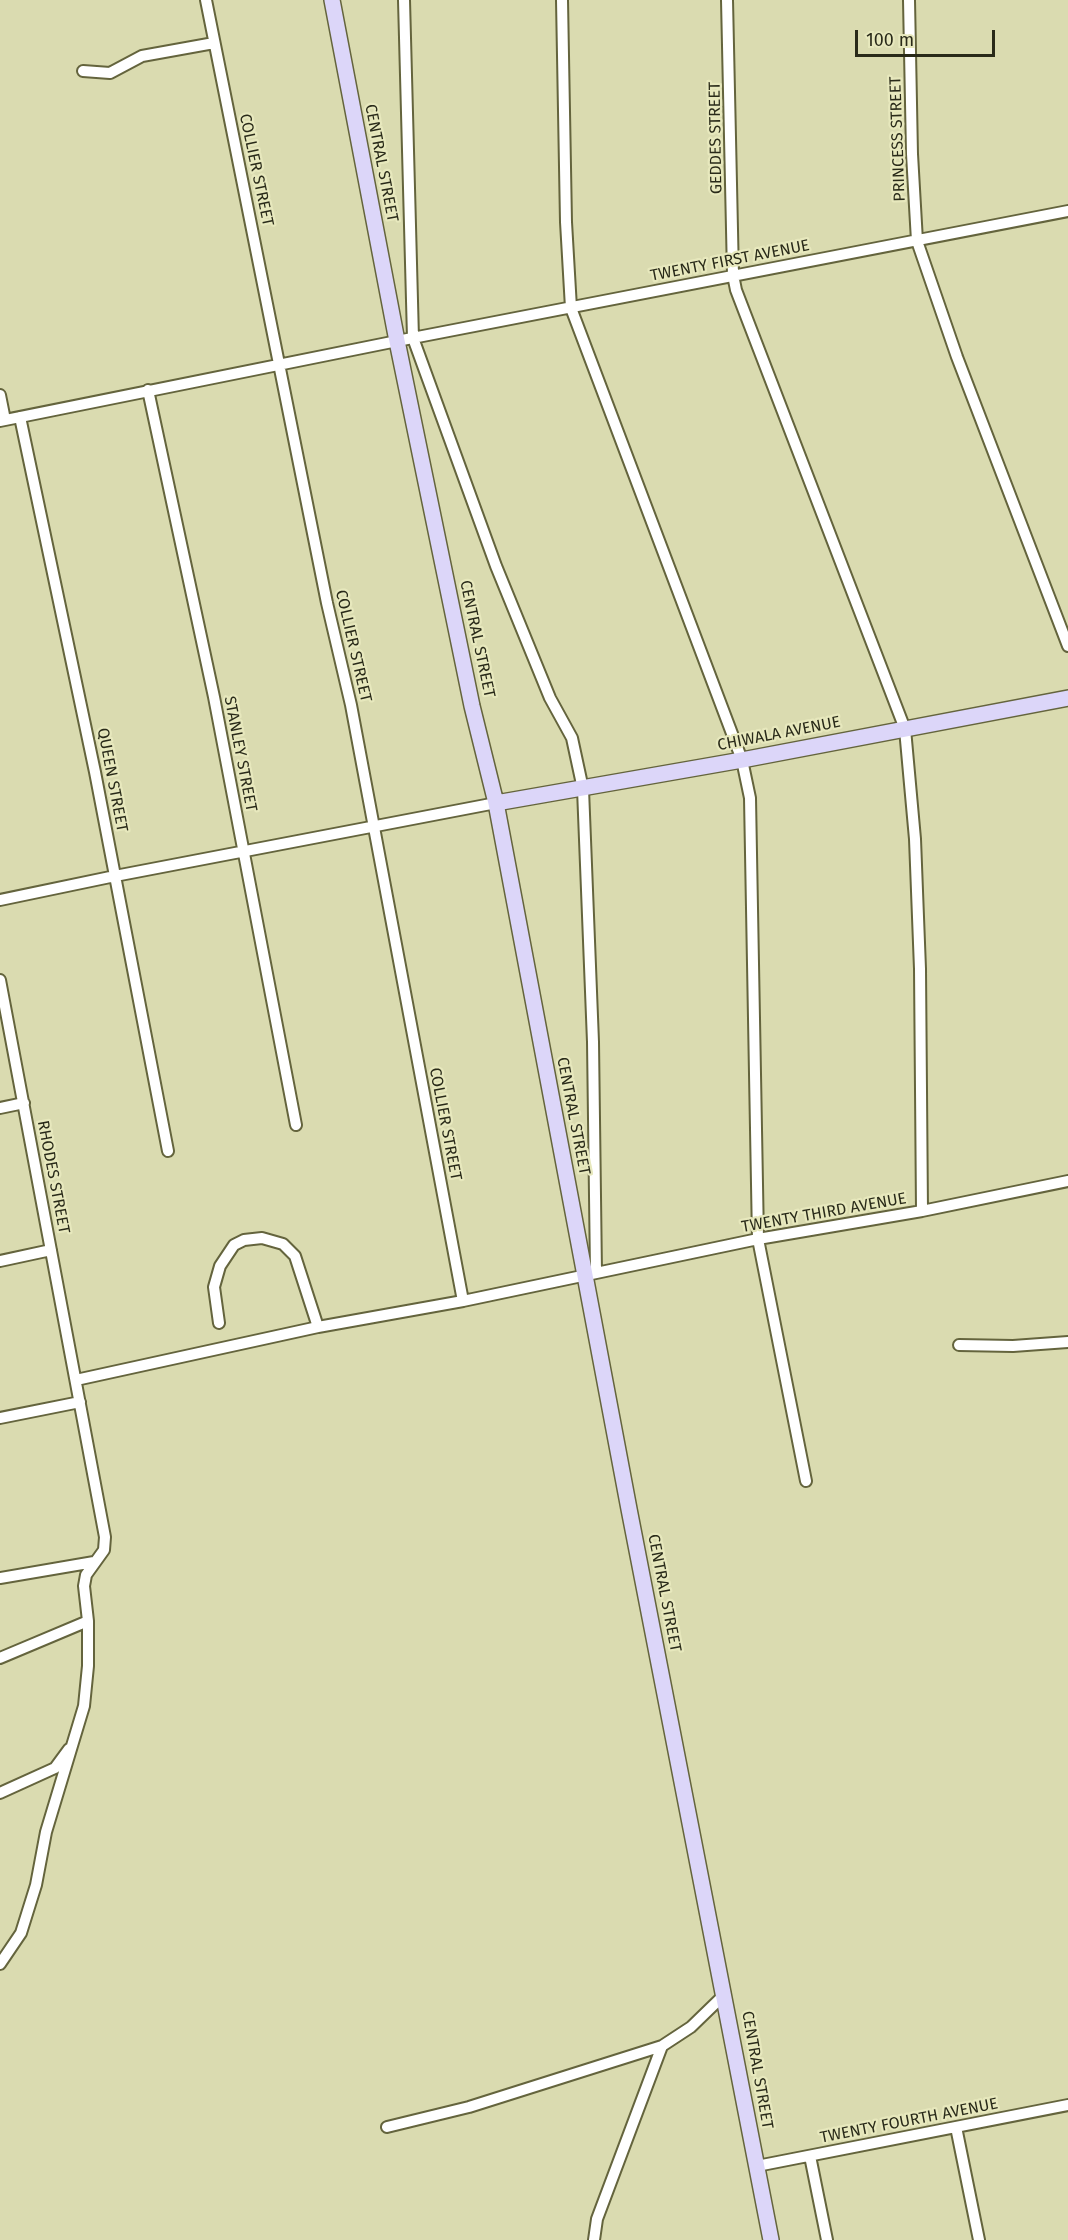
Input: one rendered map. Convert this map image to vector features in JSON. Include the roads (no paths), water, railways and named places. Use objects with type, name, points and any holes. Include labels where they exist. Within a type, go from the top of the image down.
[{"type":"street","name":"COLLIER STREET","points":[[206,0],[327,603],[351,705],[463,1301]]},
{"type":"street","name":"CENTRAL STREET","points":[[332,0],[397,341],[472,706],[496,803],[591,1275],[771,2240]]},
{"type":"street","points":[[404,0],[413,338],[500,577],[550,698],[572,738],[583,789],[593,1042],[591,1275]]},
{"type":"street","points":[[562,0],[566,222],[571,308],[742,760],[750,798],[758,1239],[806,1481]]},
{"type":"street","name":"GEDDES STREET","points":[[727,0],[733,275],[736,290],[905,729],[915,839],[920,969],[922,1210]]},
{"type":"street","name":"PRINCESS STREET","points":[[909,0],[912,154],[917,241],[957,357],[1068,646]]},
{"type":"street","points":[[83,71],[110,73],[142,56],[214,43]]},
{"type":"street","name":"TWENTY FIRST AVENUE","points":[[2,420],[1068,211]]},
{"type":"street","name":"STANLEY STREET","points":[[148,390],[214,697],[296,1125]]},
{"type":"street","points":[[0,395],[2,420]]},
{"type":"street","name":"QUEEN STREET","points":[[20,417],[64,615],[168,1150]]},
{"type":"street","name":"CHIWALA AVENUE","points":[[496,803],[742,760],[1068,698]]},
{"type":"street","points":[[0,900],[496,803]]},
{"type":"street","name":"RHODES STREET","points":[[0,980],[105,1537],[104,1550],[86,1575],[84,1586],[88,1621],[88,1666],[84,1706],[46,1832],[36,1885],[21,1933],[0,1964]]},
{"type":"street","points":[[0,1108],[24,1103]]},
{"type":"street","name":"TWENTY THIRD AVENUE","points":[[76,1380],[318,1327],[463,1301],[758,1239],[1068,1181]]},
{"type":"street","points":[[219,1323],[214,1287],[220,1266],[234,1245],[244,1240],[262,1238],[283,1244],[295,1256],[318,1327]]},
{"type":"street","points":[[0,1261],[51,1250]]},
{"type":"street","points":[[959,1345],[1013,1346],[1068,1342]]},
{"type":"street","points":[[0,1418],[80,1402]]},
{"type":"street","points":[[0,1578],[94,1562]]},
{"type":"street","points":[[0,1658],[88,1621]]},
{"type":"street","points":[[0,1793],[56,1768],[75,1740]]},
{"type":"street","points":[[387,2127],[469,2107],[662,2046],[685,2032],[725,1994]]},
{"type":"street","points":[[594,2240],[597,2219],[662,2046]]},
{"type":"street","name":"TWENTY FOURTH AVENUE","points":[[757,2166],[1068,2104]]},
{"type":"street","points":[[956,2127],[979,2240]]},
{"type":"street","points":[[810,2156],[827,2240]]}]
